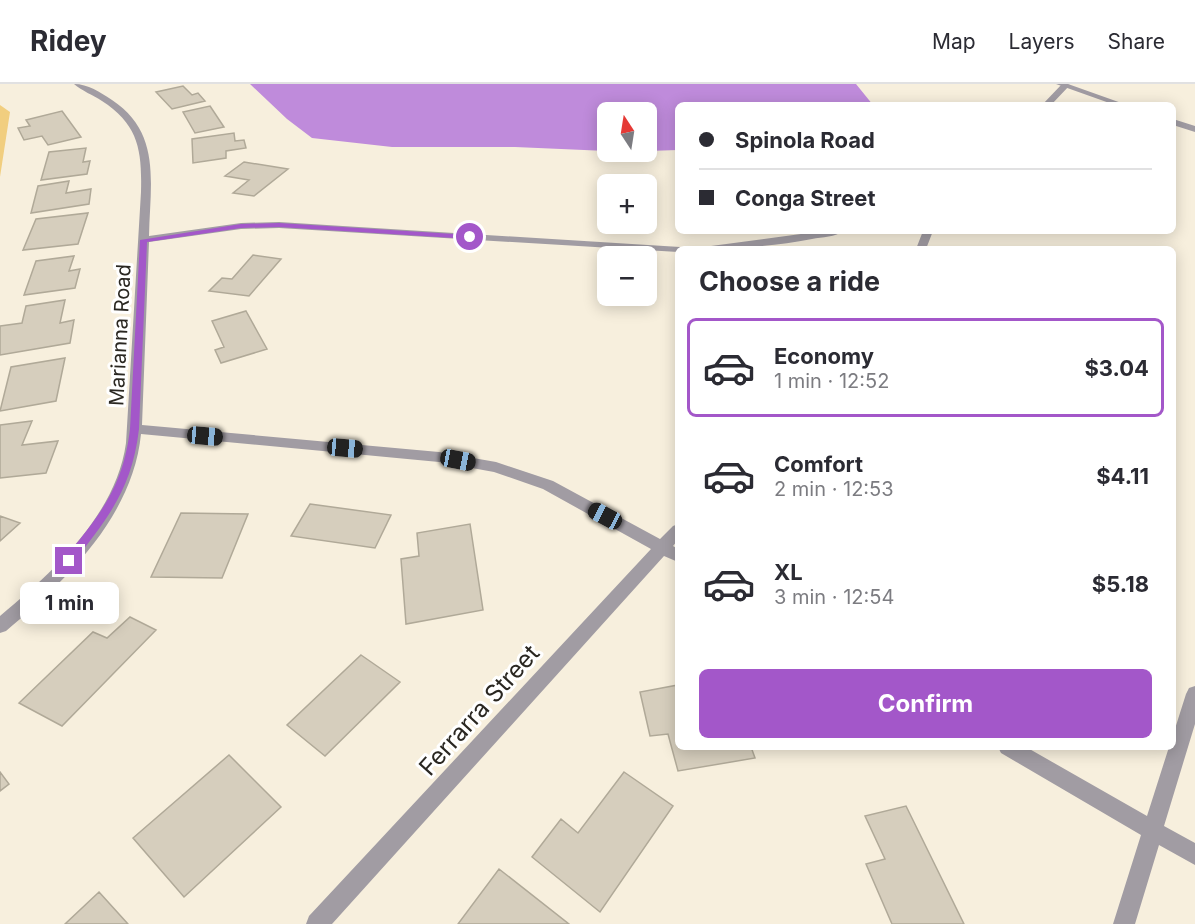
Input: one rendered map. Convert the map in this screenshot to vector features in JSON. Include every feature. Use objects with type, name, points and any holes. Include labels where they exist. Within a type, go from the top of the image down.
[{"type":"street","name":"Marianna Road","points":[[78,84],[100,96],[121,112],[137,130],[142,144],[146,170],[135,429],[439,457],[496,468],[548,485],[670,551]]},
{"type":"street","points":[[1048,102],[1063,84],[1114,102]]},
{"type":"street","points":[[1176,123],[1195,129]]},
{"type":"street","points":[[144,240],[241,226],[279,225],[675,249]]},
{"type":"street","points":[[750,246],[800,240],[825,234]]},
{"type":"street","points":[[0,626],[53,578],[80,549],[101,520],[119,490],[131,458],[135,429]]},
{"type":"street","name":"Ferrarra Street","points":[[317,924],[670,551]]},
{"type":"street","points":[[1125,924],[1195,694]]},
{"type":"street","points":[[1013,750],[1195,855]]},
{"type":"shaded area","points":[[250,84],[856,84],[871,102],[675,102],[675,150],[657,151],[657,102],[597,102],[597,151],[515,147],[392,147],[312,138],[287,119]]},
{"type":"shaded area","points":[[0,105],[10,112],[0,177]]},
{"type":"building","points":[[183,86],[192,95],[198,93],[205,101],[172,109],[156,92]]},
{"type":"building","points":[[210,106],[224,127],[195,133],[183,112]]},
{"type":"building","points":[[62,111],[81,137],[48,145],[42,136],[24,140],[18,128],[30,126],[26,120]]},
{"type":"building","points":[[234,133],[235,141],[244,140],[246,148],[226,151],[226,158],[193,163],[192,139]]},
{"type":"building","points":[[86,148],[83,162],[90,161],[87,174],[41,180],[49,152]]},
{"type":"building","points":[[244,162],[288,169],[254,196],[233,193],[249,180],[225,176]]},
{"type":"building","points":[[69,181],[66,193],[91,189],[89,204],[31,213],[38,186]]},
{"type":"building","points":[[88,213],[78,244],[23,250],[36,219]]},
{"type":"building","points":[[253,255],[281,259],[249,296],[209,291],[222,278],[232,279]]},
{"type":"building","points":[[74,256],[69,271],[80,269],[75,288],[24,295],[36,261]]},
{"type":"building","points":[[65,300],[60,323],[74,320],[70,343],[0,355],[0,326],[22,323],[26,306]]},
{"type":"building","points":[[246,311],[267,349],[221,363],[215,350],[224,347],[212,321]]},
{"type":"building","points":[[65,358],[56,401],[0,411],[11,367]]},
{"type":"building","points":[[32,421],[22,445],[58,441],[46,473],[0,478],[0,425]]},
{"type":"building","points":[[310,504],[391,515],[375,548],[291,536]]},
{"type":"building","points":[[181,513],[248,514],[222,578],[151,577]]},
{"type":"building","points":[[0,516],[20,523],[0,541]]},
{"type":"building","points":[[470,524],[483,610],[406,624],[401,559],[419,556],[417,533]]},
{"type":"building","points":[[130,617],[156,630],[62,726],[19,703],[93,632],[107,638]]},
{"type":"building","points":[[361,655],[400,682],[325,756],[287,725]]},
{"type":"building","points":[[675,686],[675,750],[752,750],[755,758],[678,771],[668,734],[650,736],[640,692]]},
{"type":"building","points":[[229,755],[281,807],[184,897],[133,838]]},
{"type":"building","points":[[0,772],[9,784],[0,791]]},
{"type":"building","points":[[624,772],[673,806],[600,912],[532,857],[561,819],[578,833]]},
{"type":"building","points":[[906,806],[964,924],[892,924],[866,864],[885,859],[865,816]]},
{"type":"building","points":[[499,869],[569,924],[458,924]]},
{"type":"building","points":[[99,892],[128,924],[65,924]]},
{"type":"route","points":[[69,561],[101,520],[119,490],[131,458],[135,429],[144,240],[241,226],[279,225],[470,237]]}]
